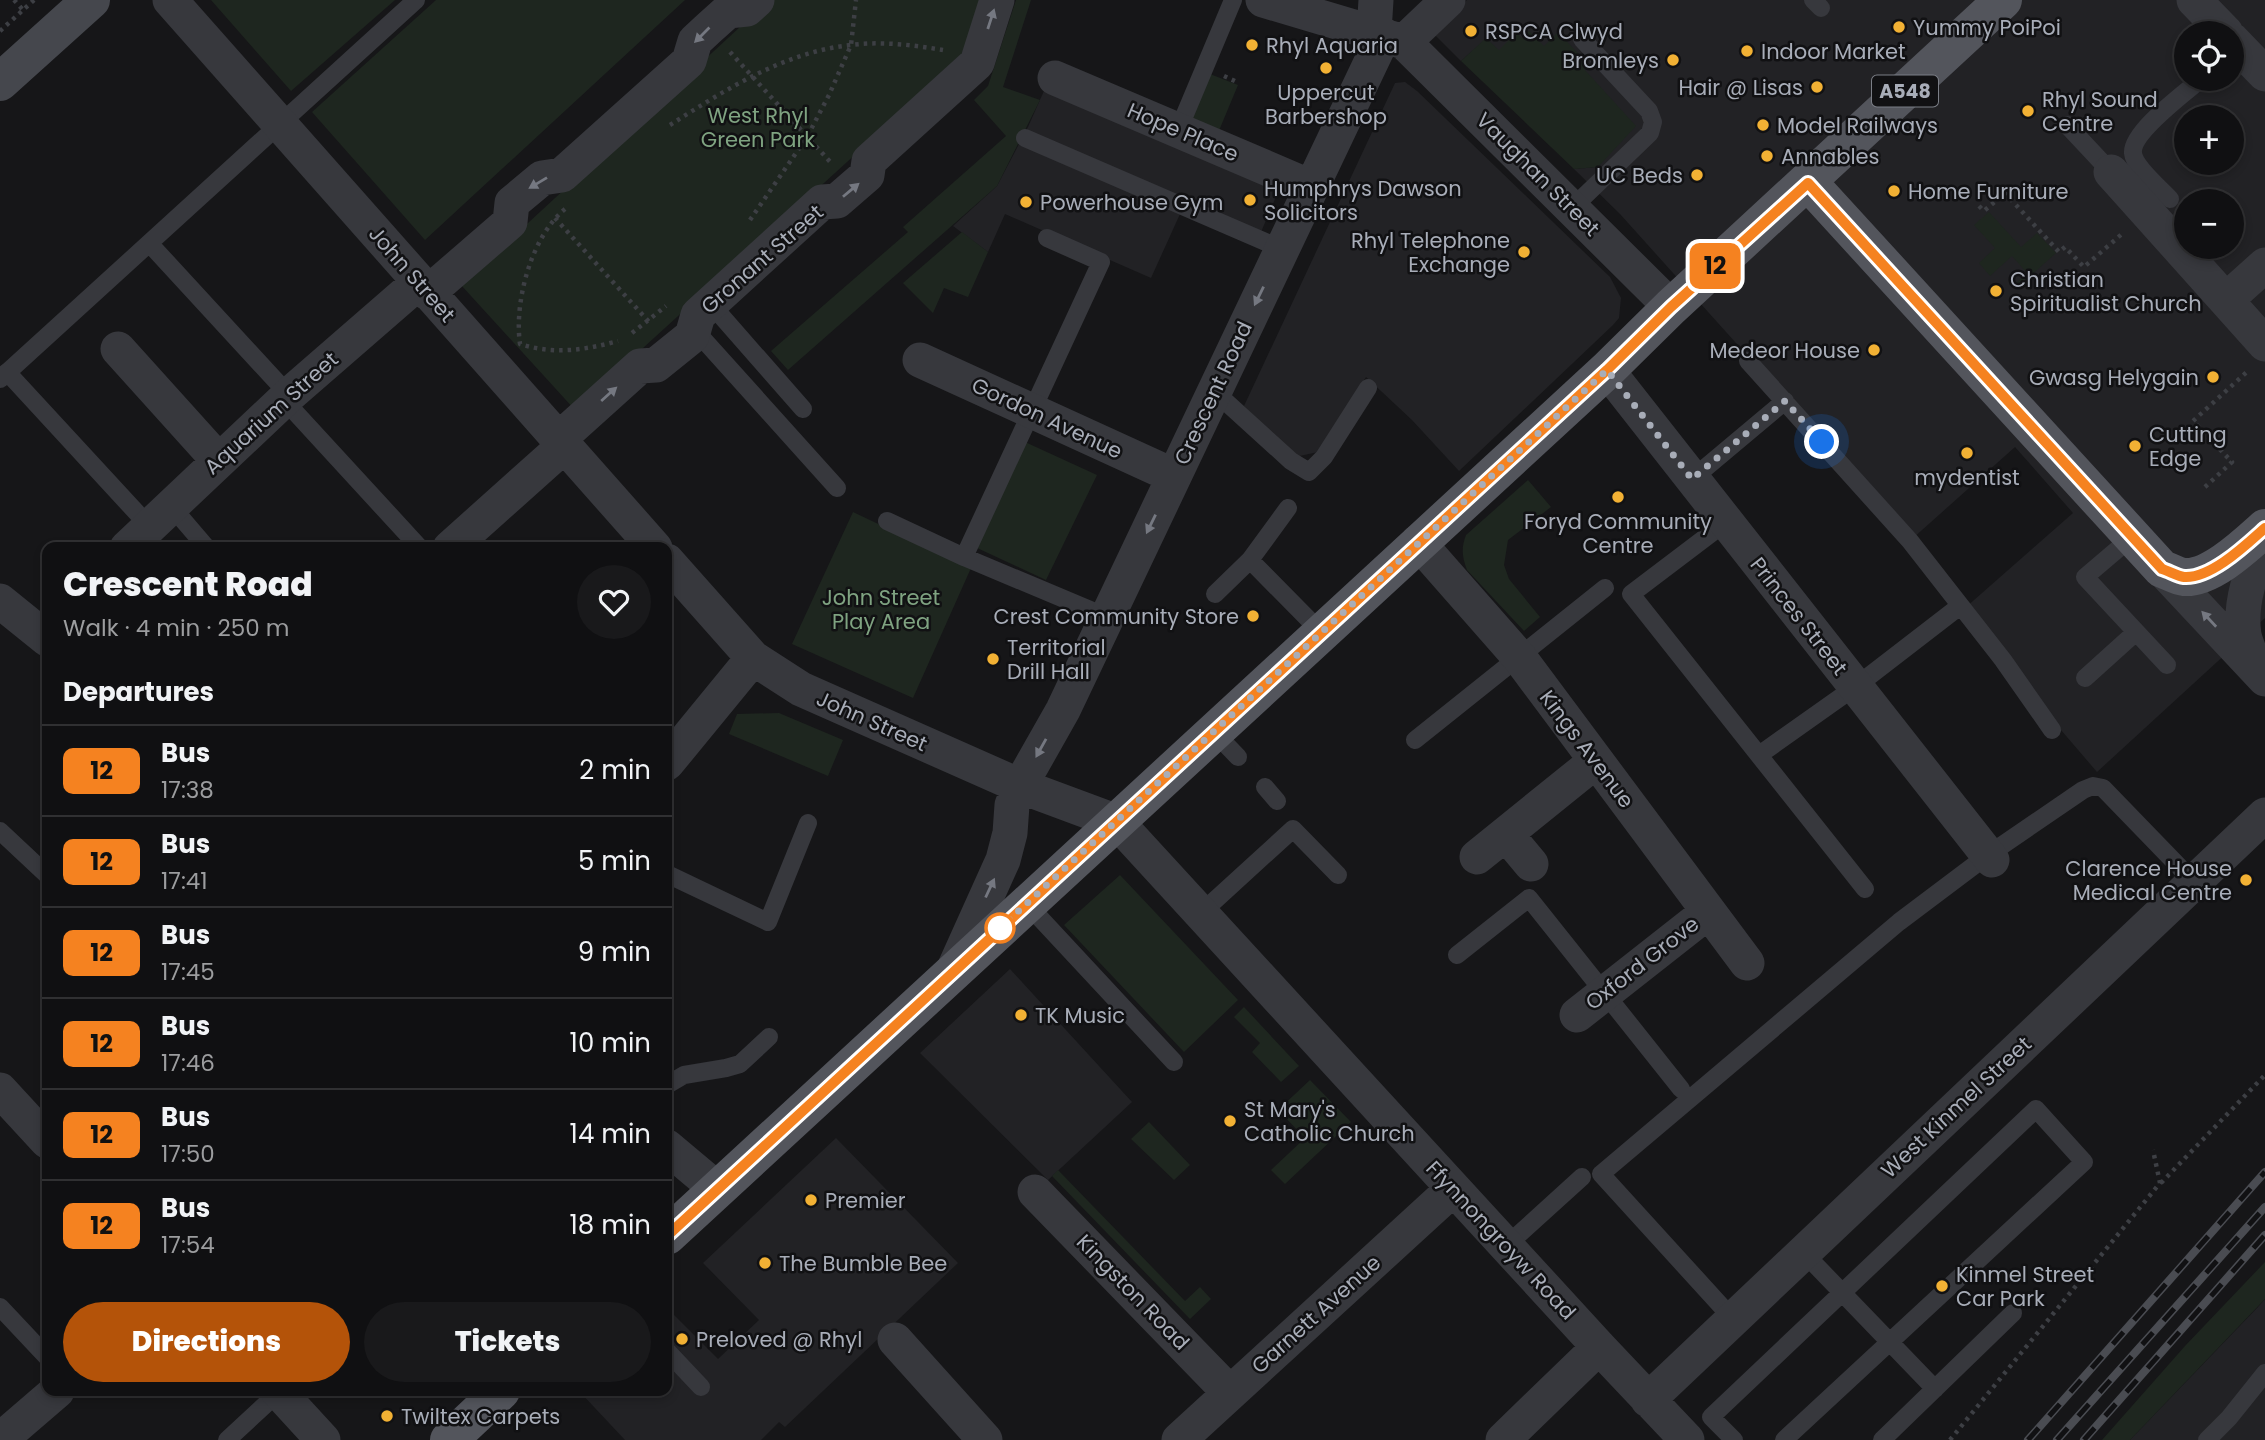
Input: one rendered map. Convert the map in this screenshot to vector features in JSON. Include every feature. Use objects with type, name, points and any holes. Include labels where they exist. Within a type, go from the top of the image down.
[{"type":"main road","points":[[0,82],[91,0]]},
{"type":"main road","name":"A548","points":[[672,1231],[1117,822],[1226,744],[1321,632],[1607,370],[1671,307],[2003,0]]},
{"type":"main road","points":[[1808,183],[2162,569],[2184,577],[2204,572],[2238,552],[2265,527]]},
{"type":"main road","points":[[462,1436],[496,1396]]},
{"type":"street","name":"John Street","points":[[170,0],[650,542]]},
{"type":"street","points":[[854,187],[867,175],[869,161],[976,63],[997,0]]},
{"type":"street","points":[[1263,0],[1384,27],[1448,0]]},
{"type":"street","points":[[2194,0],[2213,21]]},
{"type":"street","points":[[529,189],[542,178],[562,175],[689,61],[695,41],[728,10]]},
{"type":"street","name":"Crescent Road","points":[[952,972],[1003,860],[1013,805],[1020,786],[1063,710],[1282,249],[1384,27]]},
{"type":"street","name":"Vaughan Street","points":[[1384,27],[1671,307]]},
{"type":"street","points":[[2244,54],[2265,74]]},
{"type":"street","name":"Hope Place","points":[[1055,78],[1311,187]]},
{"type":"street","points":[[2111,172],[2159,205],[2226,300],[2260,355]]},
{"type":"street","name":"Gronant Street","points":[[464,542],[561,442],[640,366],[656,365],[822,202],[837,201],[854,187]]},
{"type":"street","name":"Aquarium Street","points":[[149,527],[286,397],[510,222],[512,203],[529,189]]},
{"type":"street","points":[[2226,300],[2265,265]]},
{"type":"street","points":[[118,349],[219,461]]},
{"type":"street","name":"Gordon Avenue","points":[[920,360],[1174,476]]},
{"type":"street","name":"Princes Street","points":[[1607,370],[1990,858]]},
{"type":"street","name":"Kings Avenue","points":[[1418,542],[1519,657],[1747,963]]},
{"type":"street","points":[[2260,673],[2244,634],[2245,599],[2255,560],[2265,543]]},
{"type":"street","name":"John Street","points":[[672,567],[753,658],[801,689],[1020,786],[1117,822]]},
{"type":"street","points":[[2162,569],[2260,673]]},
{"type":"street","points":[[0,601],[42,630]]},
{"type":"street","points":[[672,757],[753,658]]},
{"type":"street","points":[[1477,857],[1596,761]]},
{"type":"street","name":"West Kinmel Street","points":[[1648,1400],[2265,815]]},
{"type":"street","name":"Ffynnongroyw Road","points":[[1117,822],[1687,1440]]},
{"type":"street","points":[[1506,834],[1531,864]]},
{"type":"street","name":"Oxford Grove","points":[[1577,1015],[1709,912]]},
{"type":"street","points":[[0,1090],[42,1136]]},
{"type":"street","points":[[672,1151],[718,1189]]},
{"type":"street","name":"Garnett Avenue","points":[[1180,1440],[1453,1189]]},
{"type":"street","name":"Kingston Road","points":[[1035,1192],[1230,1393]]},
{"type":"street","points":[[895,1340],[985,1440]]},
{"type":"street","points":[[1503,1440],[1599,1347]]},
{"type":"street","points":[[0,1440],[51,1396]]},
{"type":"street","points":[[283,1396],[323,1440]]},
{"type":"lane","points":[[190,542],[149,527],[4,376],[416,0]]},
{"type":"lane","points":[[1178,131],[1233,0]]},
{"type":"lane","points":[[1572,208],[1650,133],[1653,122],[1649,111],[1582,40]]},
{"type":"lane","points":[[2159,205],[2133,152],[2138,135],[2188,91]]},
{"type":"lane","points":[[2067,125],[2111,172]]},
{"type":"lane","points":[[1025,138],[1282,249]]},
{"type":"lane","points":[[964,557],[1101,262],[1047,238]]},
{"type":"lane","points":[[149,243],[415,542]]},
{"type":"lane","points":[[693,327],[803,409]]},
{"type":"lane","points":[[693,327],[837,488]]},
{"type":"lane","points":[[1748,361],[1910,541],[2003,660],[2052,730]]},
{"type":"lane","points":[[1214,391],[1291,461],[1309,471],[1324,457],[1368,388]]},
{"type":"lane","points":[[1692,479],[1785,401]]},
{"type":"lane","points":[[1215,594],[1250,560],[1288,508]]},
{"type":"lane","points":[[887,521],[964,557],[1107,617]]},
{"type":"lane","points":[[1726,522],[1631,594],[1865,889]]},
{"type":"lane","points":[[2132,537],[2085,577],[2167,665]]},
{"type":"lane","points":[[1250,560],[1321,632]]},
{"type":"lane","points":[[1415,740],[1605,587]]},
{"type":"lane","points":[[1759,755],[1855,687],[1960,606]]},
{"type":"lane","points":[[2085,678],[2136,632]]},
{"type":"lane","points":[[1265,786],[1277,801]]},
{"type":"lane","points":[[1732,1319],[1601,1174],[1899,922],[2083,790],[2093,786],[2103,788],[2194,882]]},
{"type":"lane","points":[[672,876],[768,922],[808,823]]},
{"type":"lane","points":[[1201,913],[1293,829],[1338,874]]},
{"type":"lane","points":[[0,831],[42,870]]},
{"type":"lane","points":[[1457,956],[1529,898],[1681,1089]]},
{"type":"lane","points":[[1027,904],[1174,1062]]},
{"type":"lane","points":[[672,1082],[684,1074],[740,1064],[769,1037]]},
{"type":"lane","points":[[1734,1440],[1711,1416],[2036,1109],[2084,1162],[1784,1440]]},
{"type":"lane","points":[[1506,1245],[1582,1177]]},
{"type":"lane","points":[[1803,1252],[1935,1388]]},
{"type":"lane","points":[[0,1307],[42,1352]]},
{"type":"lane","points":[[1882,1440],[2014,1313]]},
{"type":"lane","points":[[672,1357],[701,1387]]},
{"type":"lane","points":[[2207,1440],[2229,1418],[2265,1373]]},
{"type":"lane","points":[[227,1440],[275,1396]]},
{"type":"lane","points":[[2229,1418],[2265,1396]]},
{"type":"path","points":[[14,0],[23,10]]},
{"type":"path","points":[[0,31],[34,0]]},
{"type":"path","points":[[742,229],[758,211],[807,137],[829,95],[851,45],[856,0]]},
{"type":"path","points":[[728,10],[751,76],[854,187]]},
{"type":"path","points":[[668,127],[751,76],[794,59],[851,45],[907,44],[960,52],[976,63]]},
{"type":"path","points":[[529,189],[648,321],[693,327]]},
{"type":"path","points":[[1979,206],[1984,211],[2005,193],[2059,252],[2065,247],[2084,267],[2159,205]]},
{"type":"path","points":[[575,200],[555,218],[539,244],[525,282],[519,314],[520,344],[549,351],[583,350],[621,340]]},
{"type":"path","points":[[631,334],[675,297]]},
{"type":"path","points":[[2204,487],[2232,462],[2193,421],[2260,355]]},
{"type":"path","points":[[1950,1440],[2160,1184],[2265,1075]]},
{"type":"path","points":[[2153,1150],[2160,1184]]},
{"type":"shaded area","points":[[1467,0],[2265,0],[2265,618],[2097,772],[1965,608],[2073,513],[2015,447],[1912,539],[1620,214],[1574,169],[1598,167],[1498,50],[1486,39],[1461,61],[1433,33]]},
{"type":"shaded area","points":[[1405,82],[1610,277],[1621,298],[1619,318],[1613,325],[1459,471],[1412,420],[1366,377],[1318,452],[1295,457],[1244,406],[1395,83]]},
{"type":"shaded area","points":[[1047,84],[1281,185],[1261,232],[1180,214],[1151,278],[1005,214],[988,252],[953,226],[997,186]]},
{"type":"shaded area","points":[[1010,969],[1132,1102],[1048,1180],[920,1053]]},
{"type":"shaded area","points":[[836,1138],[958,1263],[785,1427],[779,1422],[761,1440],[625,1440],[584,1396],[672,1396],[672,1313],[718,1359],[759,1320],[703,1263]]},
{"type":"shaded area","points":[[2265,1299],[2265,1440],[2130,1440],[2257,1308]]},
{"type":"green space","points":[[211,0],[395,0],[291,91]]},
{"type":"green space","points":[[436,0],[685,0],[425,240],[312,112]]},
{"type":"green space","name":"West Rhyl Green Park","points":[[769,0],[982,0],[960,59],[575,410],[461,285]]},
{"type":"green space","points":[[1016,0],[1031,0],[1003,87],[1040,100],[997,186],[788,370],[771,351],[908,232],[903,227],[1006,136],[974,100],[988,86]]},
{"type":"green space","points":[[1529,31],[1544,46],[1558,32],[1588,64],[1584,69],[1636,126],[1598,167],[1574,169],[1461,61],[1486,38],[1499,50],[1516,33],[1522,38]]},
{"type":"green space","points":[[1210,74],[1238,85],[1218,133],[1190,121]]},
{"type":"green space","points":[[1989,212],[2021,247],[2037,233],[2056,253],[2017,288],[2014,285],[2027,273],[2012,256],[1990,276],[1979,263],[1995,248],[1974,225]]},
{"type":"green space","points":[[962,232],[988,252],[968,297],[944,288],[933,313],[903,283]]},
{"type":"green space","points":[[1025,442],[1097,475],[1046,580],[975,547]]},
{"type":"green space","points":[[1528,480],[1551,507],[1508,540],[1504,565],[1509,579],[1540,617],[1524,631],[1467,570],[1463,548],[1466,535]]},
{"type":"green space","name":"John Street Play Area","points":[[853,512],[971,568],[913,698],[792,644]]},
{"type":"green space","points":[[779,713],[843,740],[828,776],[729,734],[737,714]]},
{"type":"green space","points":[[1120,875],[1238,1000],[1184,1052],[1064,925]]},
{"type":"green space","points":[[1244,1007],[1299,1066],[1281,1082],[1252,1052],[1260,1043],[1234,1017]]},
{"type":"green space","points":[[1310,1080],[1351,1122],[1285,1184],[1271,1170],[1305,1138],[1278,1110]]},
{"type":"green space","points":[[1149,1122],[1190,1165],[1174,1180],[1131,1139]]},
{"type":"green space","points":[[1058,1170],[1185,1301],[1200,1287],[1211,1299],[1190,1319],[1052,1176]]},
{"type":"green space","points":[[2265,1262],[2265,1299],[2130,1440],[2102,1440],[2185,1346]]},
{"type":"railway","points":[[2028,1440],[2265,1172]]},
{"type":"railway","points":[[2057,1440],[2265,1207]]},
{"type":"railway","points":[[2084,1440],[2265,1235]]},
{"type":"bus line","name":"12","points":[[672,1231],[1808,183],[2162,569],[2184,577],[2204,572],[2238,552],[2265,528]]},
{"type":"place","name":"Yummy PoiPoi","points":[[1899,27]]},
{"type":"place","name":"RSPCA Clwyd","points":[[1471,31]]},
{"type":"place","name":"Rhyl Aquaria","points":[[1252,45]]},
{"type":"place","name":"Indoor Market","points":[[1747,51]]},
{"type":"place","name":"Bromleys","points":[[1673,60]]},
{"type":"place","name":"Uppercut Barbershop","points":[[1326,68]]},
{"type":"place","name":"Hair @ Lisas","points":[[1817,87]]},
{"type":"place","name":"Rhyl Sound Centre","points":[[2028,111]]},
{"type":"place","name":"Model Railways","points":[[1763,125]]},
{"type":"place","name":"Annables","points":[[1767,156]]},
{"type":"place","name":"UC Beds","points":[[1697,175]]},
{"type":"place","name":"Home Furniture","points":[[1894,191]]},
{"type":"place","name":"Humphrys Dawson Solicitors","points":[[1250,200]]},
{"type":"place","name":"Powerhouse Gym","points":[[1026,202]]},
{"type":"place","name":"Rhyl Telephone Exchange","points":[[1524,252]]},
{"type":"place","name":"Christian Spiritualist Church","points":[[1996,291]]},
{"type":"place","name":"Medeor House","points":[[1874,350]]},
{"type":"place","name":"Gwasg Helygain","points":[[2213,377]]},
{"type":"place","name":"Cutting Edge","points":[[2135,446]]},
{"type":"place","name":"mydentist","points":[[1967,453]]},
{"type":"place","name":"Foryd Community Centre","points":[[1618,497]]},
{"type":"place","name":"Crest Community Store","points":[[1253,616]]},
{"type":"place","name":"Territorial Drill Hall","points":[[993,659]]},
{"type":"place","name":"Clarence House Medical Centre","points":[[2246,880]]},
{"type":"place","name":"TK Music","points":[[1021,1015]]},
{"type":"place","name":"St Mary's Catholic Church","points":[[1230,1121]]},
{"type":"place","name":"Premier","points":[[811,1200]]},
{"type":"place","name":"The Bumble Bee","points":[[765,1263]]},
{"type":"place","name":"Kinmel Street Car Park","points":[[1942,1286]]},
{"type":"place","name":"Preloved @ Rhyl","points":[[682,1339]]},
{"type":"place","name":"Twiltex Carpets","points":[[387,1416]]},
{"type":"route","points":[[1000,928],[1607,370],[1692,479],[1785,401],[1822,442]]}]
